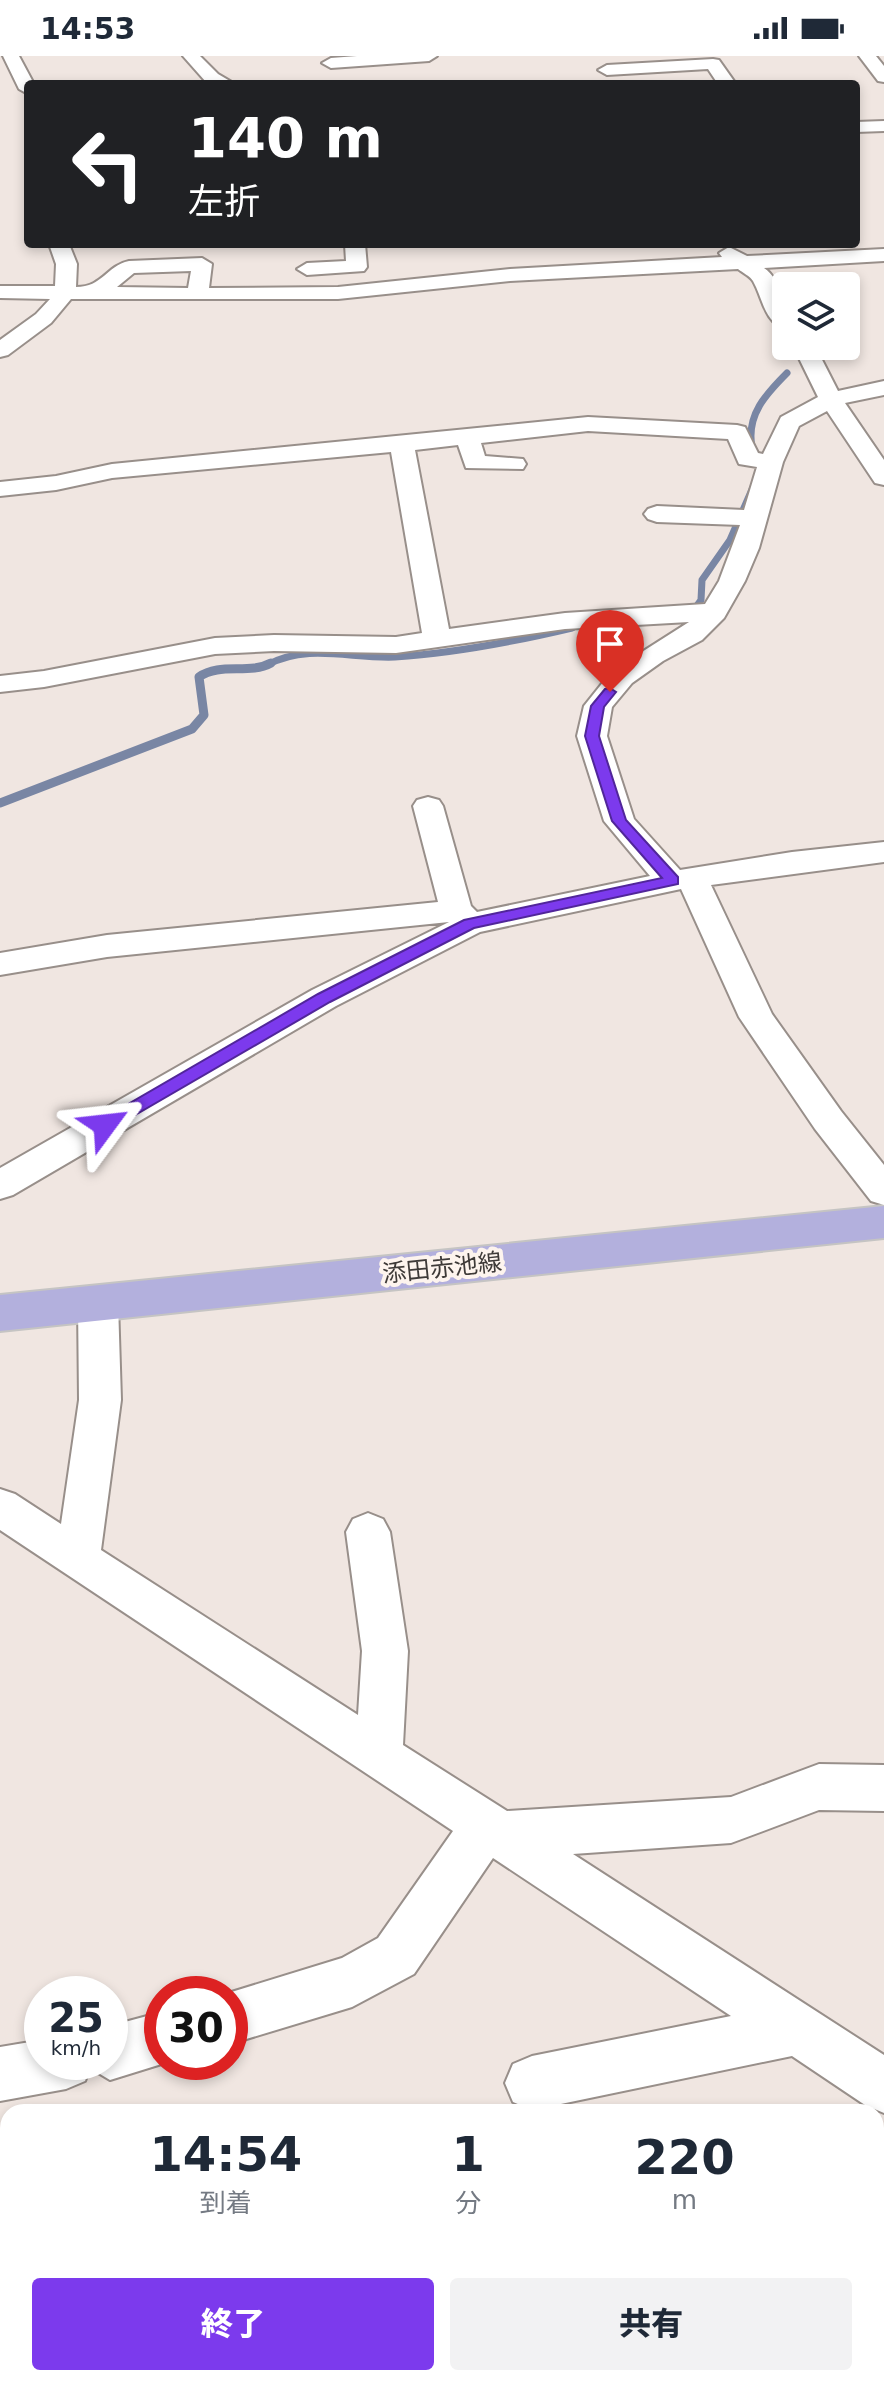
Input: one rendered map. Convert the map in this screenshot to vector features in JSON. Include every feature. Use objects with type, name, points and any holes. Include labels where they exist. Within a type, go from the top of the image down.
[{"type":"main road","name":"添田赤池線","points":[[0,1313],[884,1222]]},
{"type":"street","points":[[11,56],[24,81]]},
{"type":"street","points":[[191,56],[205,72],[219,80]]},
{"type":"street","points":[[331,63],[429,56]]},
{"type":"street","points":[[867,56],[884,77]]},
{"type":"street","points":[[370,80],[372,60]]},
{"type":"street","points":[[607,70],[713,64],[724,80]]},
{"type":"street","points":[[860,127],[884,126]]},
{"type":"street","points":[[0,350],[50,312],[64,293],[70,280],[69,264],[61,248]]},
{"type":"street","points":[[282,271],[357,267],[355,248]]},
{"type":"street","points":[[721,248],[762,276],[772,303]]},
{"type":"street","points":[[0,292],[198,295],[389,290],[510,275],[884,255]]},
{"type":"street","points":[[96,294],[129,267],[202,264],[198,295]]},
{"type":"street","points":[[201,273],[226,273]]},
{"type":"street","points":[[811,360],[831,399],[884,478]]},
{"type":"street","points":[[884,388],[831,399],[789,422],[771,462],[732,581],[714,612],[692,634],[653,655],[622,677],[598,706],[592,736],[619,821],[682,879],[756,1017],[828,1120],[884,1191]]},
{"type":"street","points":[[0,489],[56,483],[112,471],[588,424],[737,432],[748,459],[771,462]]},
{"type":"street","points":[[468,437],[475,463],[514,464]]},
{"type":"street","points":[[402,444],[437,639]]},
{"type":"street","points":[[657,514],[754,518]]},
{"type":"street","points":[[0,684],[44,679],[215,646],[274,643],[361,647],[565,621],[714,612]]},
{"type":"street","points":[[428,806],[463,917]]},
{"type":"street","points":[[0,964],[107,946],[463,917],[792,862],[884,852]]},
{"type":"street","points":[[0,1185],[463,917]]},
{"type":"street","points":[[78,1558],[100,1400],[98,1303]]},
{"type":"street","points":[[0,1507],[884,2086]]},
{"type":"street","points":[[368,1532],[385,1651],[379,1753]]},
{"type":"street","points":[[248,2013],[352,1981],[396,1956],[496,1829],[731,1820],[819,1787],[884,1788]]},
{"type":"street","points":[[532,2083],[798,2029]]},
{"type":"street","points":[[0,2074],[24,2070]]},
{"type":"waterway","points":[[752,447],[752,425],[759,406],[787,373]]},
{"type":"waterway","points":[[691,614],[701,600],[702,580],[730,540],[754,485]]},
{"type":"waterway","points":[[267,665],[282,658],[314,653],[379,657],[440,653],[572,628]]},
{"type":"waterway","points":[[0,803],[192,729],[204,715],[199,677],[216,670],[253,668],[271,663]]},
{"type":"route","points":[[105,1125],[324,998],[470,924],[672,881],[619,821],[592,736],[598,706],[610,692]]}]
